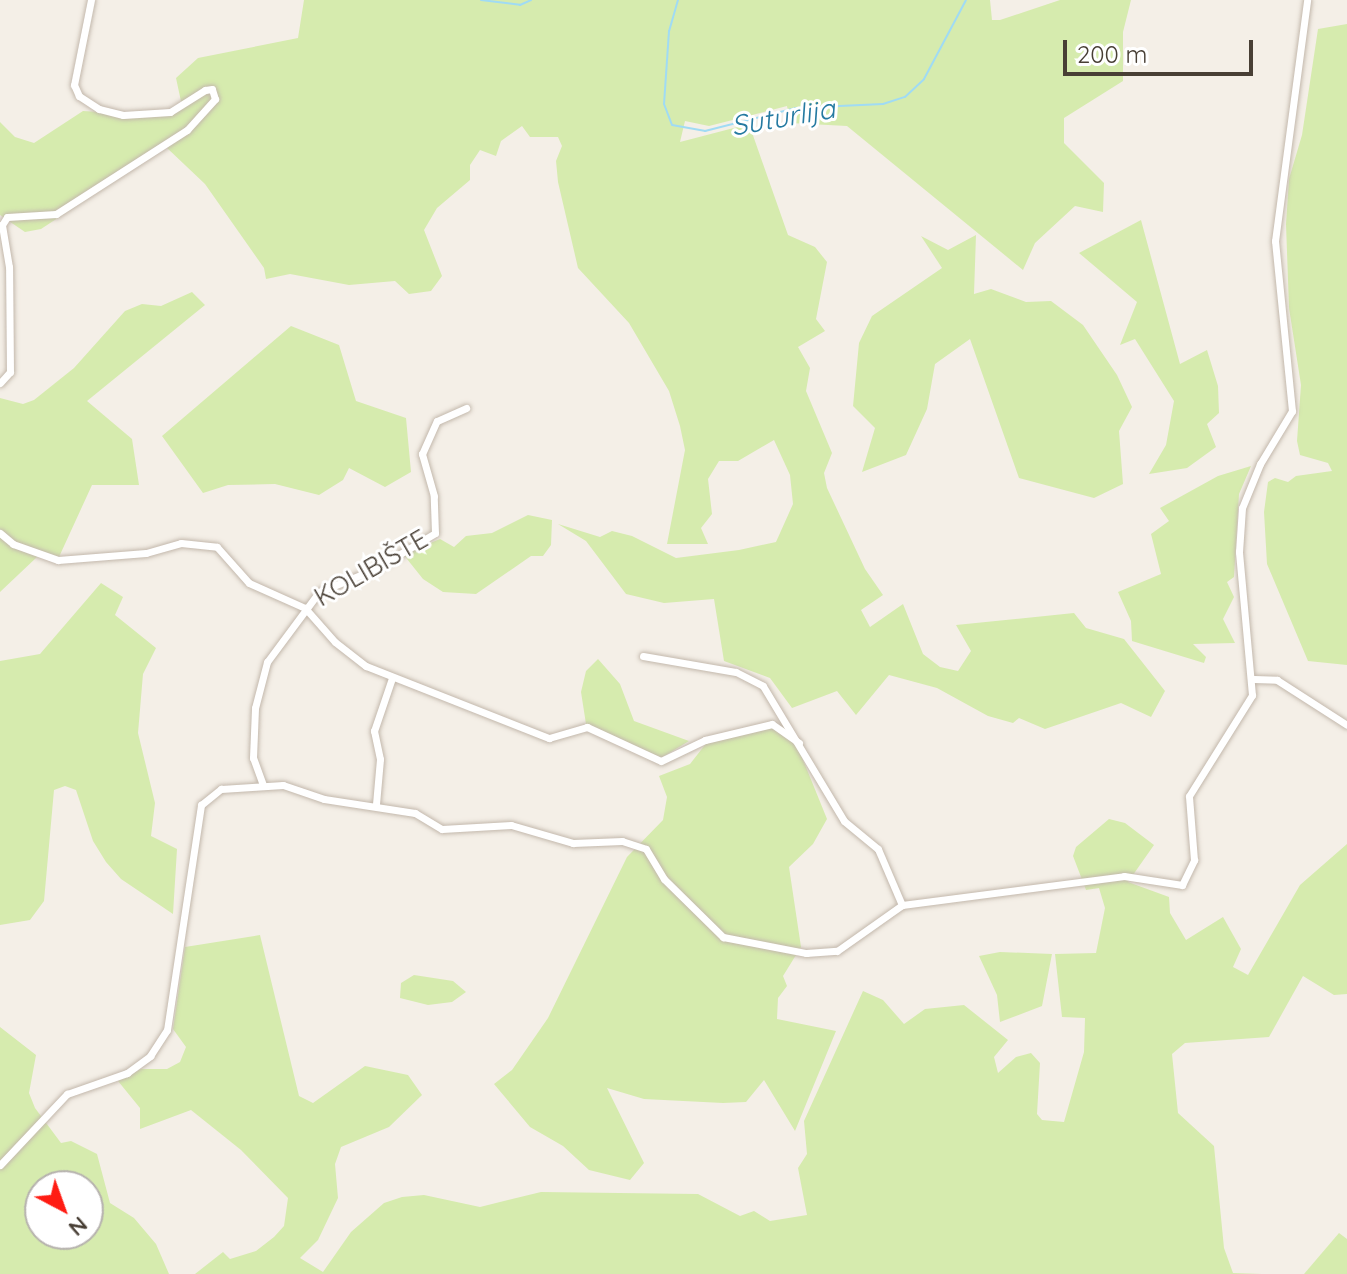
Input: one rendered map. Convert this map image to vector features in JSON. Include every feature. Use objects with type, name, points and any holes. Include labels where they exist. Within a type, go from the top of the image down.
[{"type":"street","points":[[0,383],[10,372],[9,267],[2,225],[7,217],[56,214],[187,130],[215,99],[212,89],[205,90],[170,112],[123,115],[79,96],[74,85],[91,0]]},
{"type":"street","points":[[0,1165],[67,1094],[101,1085],[150,1056],[167,1030],[201,805],[221,789],[283,785],[324,799],[376,804],[415,813],[442,829],[511,825],[573,843],[622,841],[641,846],[690,909],[723,937],[824,953],[850,943],[902,905],[1124,876],[1182,885],[1194,860],[1189,796],[1246,709],[1254,679],[1246,651],[1240,528],[1249,487],[1292,411],[1275,241],[1307,0]]},
{"type":"street","name":"KOLIBIŠTE","points":[[263,785],[253,758],[255,708],[267,662],[305,608],[326,587],[373,570],[435,533],[434,496],[422,454],[437,421],[466,408]]},
{"type":"street","points":[[0,533],[13,544],[58,560],[146,553],[181,543],[217,547],[249,583],[305,608],[348,654],[392,678],[549,738],[587,727],[661,761],[705,740],[772,724],[799,743]]},
{"type":"street","points":[[643,656],[753,678],[799,743],[844,821],[878,849],[902,905]]},
{"type":"street","points":[[376,804],[380,759],[374,731],[392,678]]},
{"type":"street","points":[[1254,679],[1277,680],[1347,725]]},
{"type":"green space","points":[[304,0],[990,0],[992,20],[1000,20],[1060,0],[1131,0],[1123,32],[1123,81],[1064,118],[1064,143],[1104,183],[1103,212],[1075,206],[1035,243],[1023,270],[847,126],[790,123],[787,106],[709,126],[685,121],[680,142],[749,124],[788,235],[815,247],[827,262],[816,319],[825,331],[798,347],[810,368],[806,391],[832,453],[824,473],[827,488],[865,569],[883,595],[861,610],[870,627],[903,604],[923,654],[940,667],[958,671],[971,651],[956,625],[1074,613],[1086,628],[1124,639],[1165,691],[1151,717],[1121,703],[1045,729],[1019,718],[1013,723],[988,716],[937,688],[889,675],[856,715],[837,691],[792,708],[770,678],[724,661],[714,599],[664,603],[626,594],[586,541],[558,524],[600,537],[612,531],[632,536],[676,558],[739,550],[776,542],[793,504],[790,475],[774,440],[738,461],[719,461],[708,479],[712,514],[701,528],[708,544],[667,544],[685,450],[680,426],[669,391],[629,323],[578,268],[558,182],[556,161],[562,146],[558,137],[530,137],[522,126],[501,141],[496,156],[480,150],[470,165],[470,180],[437,208],[424,230],[442,276],[431,291],[409,294],[395,281],[349,285],[290,274],[266,279],[264,268],[205,184],[166,147],[41,229],[25,232],[0,215],[0,122],[15,137],[34,143],[83,111],[164,116],[182,106],[176,78],[198,58],[298,38]]},
{"type":"green space","points":[[1347,24],[1347,665],[1308,661],[1267,564],[1264,512],[1268,482],[1275,478],[1288,482],[1296,476],[1332,471],[1328,463],[1300,455],[1297,441],[1301,385],[1289,308],[1286,224],[1289,179],[1302,135],[1318,29]]},
{"type":"green space","points":[[1141,220],[1180,364],[1207,350],[1218,386],[1219,413],[1207,424],[1216,447],[1187,468],[1149,474],[1166,445],[1174,401],[1135,339],[1120,345],[1137,302],[1079,253]]},
{"type":"green space","points":[[976,235],[974,294],[991,289],[1026,302],[1051,301],[1083,325],[1117,375],[1132,407],[1119,431],[1123,484],[1094,498],[1019,478],[970,339],[935,364],[927,409],[906,455],[862,472],[875,428],[853,406],[859,343],[872,316],[942,268],[921,236],[948,250]]},
{"type":"green space","points":[[192,292],[205,305],[87,401],[132,439],[139,485],[92,485],[59,557],[37,557],[0,592],[0,398],[23,404],[34,400],[74,368],[125,311],[142,304],[161,306]]},
{"type":"green space","points":[[291,326],[339,345],[356,401],[406,418],[411,472],[385,487],[349,468],[343,480],[319,495],[275,484],[228,485],[203,493],[162,436]]},
{"type":"green space","points":[[1251,466],[1239,494],[1234,577],[1227,582],[1234,597],[1223,619],[1235,643],[1193,644],[1206,657],[1204,663],[1132,641],[1131,621],[1118,592],[1161,574],[1151,534],[1169,521],[1160,508],[1218,476]]},
{"type":"green space","points":[[528,515],[552,520],[551,545],[543,556],[531,556],[476,594],[443,592],[423,579],[403,554],[440,539],[454,547],[466,536],[492,533]]},
{"type":"green space","points":[[101,583],[123,597],[115,615],[156,648],[143,674],[138,733],[155,803],[151,836],[177,849],[173,914],[121,879],[106,862],[93,841],[76,790],[65,786],[54,790],[44,901],[30,920],[0,925],[0,661],[40,654]]},
{"type":"green space","points":[[598,659],[620,684],[634,721],[689,741],[661,758],[586,724],[581,692],[586,671]]},
{"type":"green space","points":[[772,723],[797,745],[827,819],[813,844],[789,867],[801,947],[783,976],[787,986],[778,998],[777,1019],[836,1031],[795,1131],[764,1080],[746,1102],[644,1099],[607,1088],[644,1163],[630,1180],[589,1170],[563,1146],[530,1127],[494,1084],[512,1070],[548,1018],[627,857],[663,820],[667,797],[659,776],[690,764],[708,741]]},
{"type":"green space","points":[[1109,819],[1125,823],[1154,845],[1128,882],[1169,897],[1170,913],[1186,940],[1223,917],[1241,949],[1233,967],[1248,975],[1300,885],[1347,844],[1347,994],[1334,995],[1303,976],[1269,1037],[1185,1043],[1172,1054],[1178,1113],[1214,1146],[1224,1248],[1233,1273],[1262,1274],[195,1274],[223,1252],[230,1259],[256,1251],[274,1237],[284,1226],[288,1198],[241,1150],[191,1110],[140,1129],[140,1108],[118,1081],[141,1069],[167,1069],[180,1062],[186,1047],[173,1029],[185,947],[260,935],[299,1096],[313,1103],[365,1066],[408,1075],[422,1095],[389,1127],[341,1147],[335,1164],[338,1198],[318,1240],[300,1258],[323,1272],[351,1232],[384,1203],[402,1197],[424,1195],[480,1207],[541,1192],[698,1194],[740,1216],[754,1211],[770,1221],[807,1215],[798,1168],[807,1154],[804,1121],[863,991],[883,1000],[904,1024],[925,1009],[964,1005],[1008,1040],[994,1057],[998,1073],[1016,1057],[1031,1053],[1040,1063],[1037,1114],[1042,1120],[1064,1122],[1084,1052],[1085,1018],[1062,1017],[1055,954],[1096,953],[1105,908],[1099,888],[1086,890],[1073,856],[1076,847]]},
{"type":"green space","points":[[1000,952],[1052,954],[1042,1006],[1000,1022],[997,995],[979,956]]},
{"type":"green space","points":[[414,975],[453,981],[466,992],[452,1002],[428,1005],[400,998],[401,983]]},
{"type":"green space","points":[[0,1027],[36,1055],[29,1093],[35,1108],[61,1143],[71,1141],[97,1154],[101,1170],[24,1170],[24,1250],[104,1250],[104,1180],[110,1203],[134,1218],[156,1244],[169,1274],[0,1274]]},
{"type":"green space","points":[[1339,1233],[1347,1239],[1347,1274],[1304,1274]]},
{"type":"waterway","name":"Suturlija","points":[[481,0],[520,5],[531,0]]},
{"type":"waterway","name":"Suturlija","points":[[678,0],[669,31],[664,104],[672,125],[705,131],[796,108],[883,104],[905,97],[924,79],[966,0]]}]
